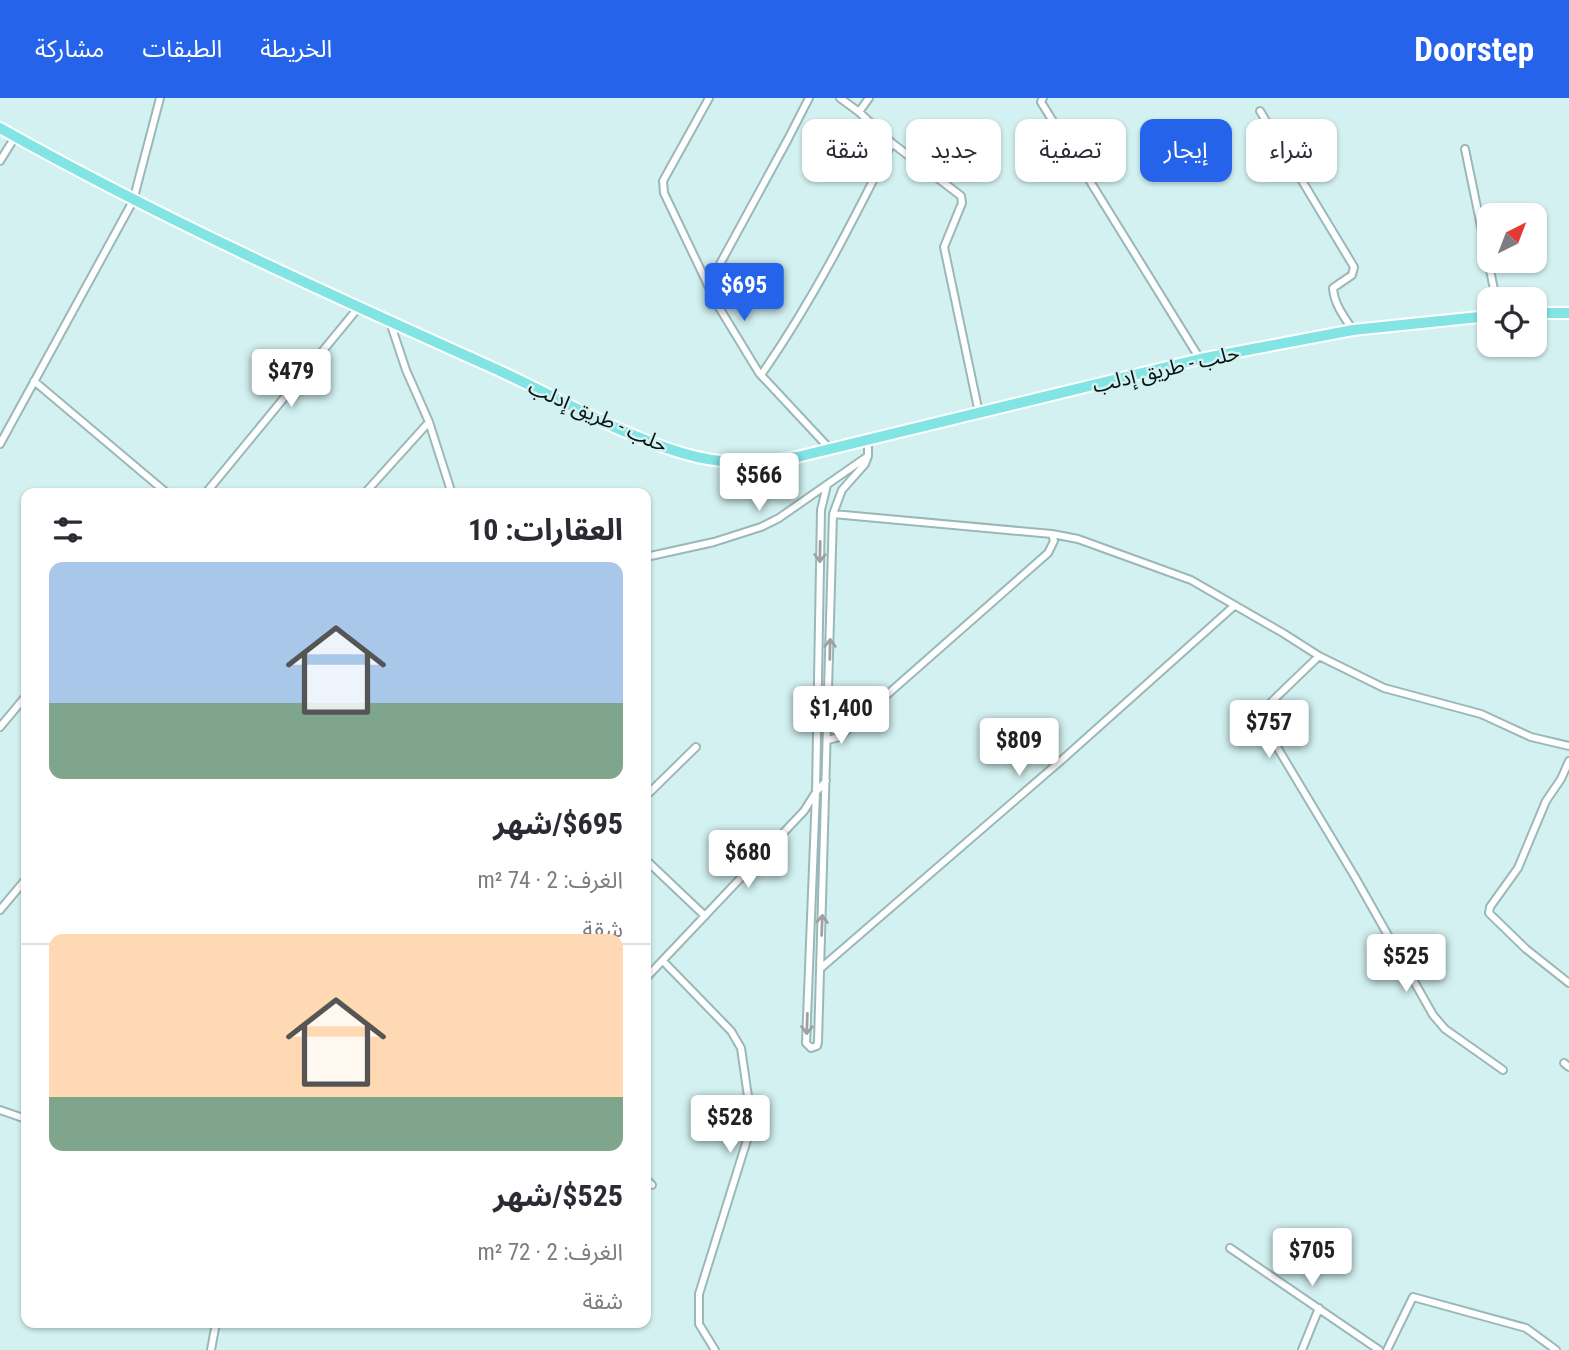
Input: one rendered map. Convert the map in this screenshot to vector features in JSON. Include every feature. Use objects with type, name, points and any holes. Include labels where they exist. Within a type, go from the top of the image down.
[{"type":"highway","name":"حلب - طريق إدلب","points":[[0,128],[133,201],[358,308],[649,442],[712,461],[767,463],[831,450],[1200,359],[1353,331],[1477,317]]},
{"type":"highway","points":[[1547,313],[1569,313]]},
{"type":"street","points":[[0,444],[133,201],[160,98]]},
{"type":"street","points":[[709,98],[663,181],[664,193],[717,304],[761,375],[831,450]]},
{"type":"street","points":[[708,286],[808,98]]},
{"type":"street","points":[[840,98],[866,119]]},
{"type":"street","points":[[859,112],[869,98]]},
{"type":"street","points":[[1043,98],[1041,102],[1200,359]]},
{"type":"street","points":[[1260,111],[1354,267],[1352,275],[1333,288],[1341,313],[1353,331]]},
{"type":"street","points":[[0,161],[15,136]]},
{"type":"street","points":[[892,143],[961,196],[961,204],[944,247],[979,413]]},
{"type":"street","points":[[1465,149],[1494,287]]},
{"type":"street","points":[[761,375],[788,337],[822,278],[872,182]]},
{"type":"street","points":[[210,488],[358,308]]},
{"type":"street","points":[[390,322],[406,370],[429,422],[450,488]]},
{"type":"street","points":[[34,381],[161,488]]},
{"type":"street","points":[[369,488],[429,422]]},
{"type":"street","points":[[827,485],[821,510],[816,792],[806,1043],[811,1048],[817,1046],[818,1042],[833,514],[842,490],[865,464],[868,456],[867,441]]},
{"type":"street","points":[[651,556],[714,542],[761,527],[779,518],[868,456]]},
{"type":"street","points":[[833,514],[1078,538],[1181,576],[1319,656],[1384,688],[1481,714],[1531,737],[1569,746]]},
{"type":"street","points":[[828,740],[839,737],[1048,553],[1054,541],[1052,534]]},
{"type":"street","points":[[821,968],[1064,758],[1234,606]]},
{"type":"street","points":[[1319,656],[1262,712],[1262,722],[1355,877],[1433,1015],[1445,1029],[1503,1070]]},
{"type":"street","points":[[0,727],[21,702]]},
{"type":"street","points":[[651,791],[696,747]]},
{"type":"street","points":[[1569,761],[1546,801],[1518,868],[1490,907],[1489,913],[1569,983]]},
{"type":"street","points":[[651,972],[804,811],[827,780]]},
{"type":"street","points":[[651,865],[705,916]]},
{"type":"street","points":[[0,910],[21,885]]},
{"type":"street","points":[[663,961],[731,1031],[741,1048],[752,1124],[699,1294],[699,1324],[714,1349]]},
{"type":"street","points":[[0,1110],[21,1117]]},
{"type":"street","points":[[1230,1248],[1379,1350]]},
{"type":"street","points":[[1387,1350],[1413,1297],[1526,1328],[1556,1350]]},
{"type":"street","points":[[1302,1350],[1319,1308]]},
{"type":"street","points":[[211,1350],[215,1328]]}]
